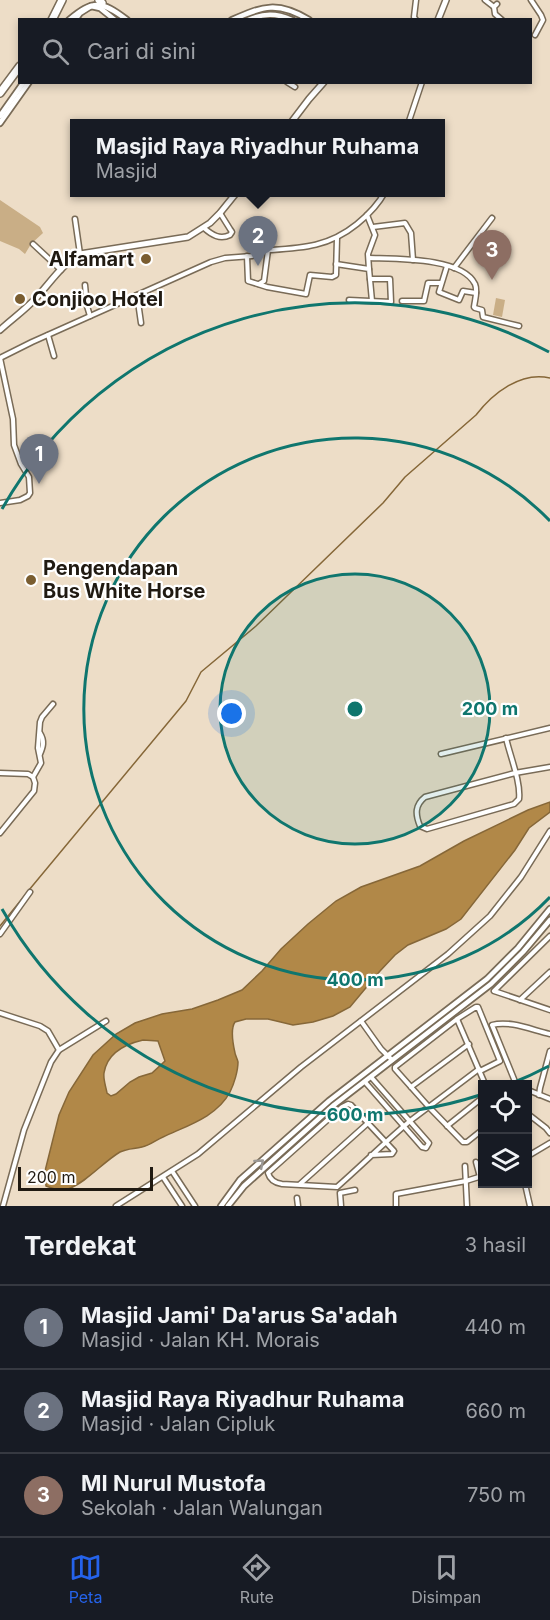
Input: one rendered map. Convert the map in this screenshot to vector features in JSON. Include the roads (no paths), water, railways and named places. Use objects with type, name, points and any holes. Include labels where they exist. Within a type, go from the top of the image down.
[{"type":"highway","points":[[53,18],[62,0]]},
{"type":"highway","points":[[0,93],[18,69]]},
{"type":"main road","points":[[439,18],[446,0]]},
{"type":"main road","points":[[293,119],[322,84]]},
{"type":"main road","points":[[1,328],[29,305],[69,261],[80,254],[188,237],[204,228],[233,197]]},
{"type":"street","points":[[415,18],[416,0]]},
{"type":"street","points":[[485,0],[496,6],[495,14],[500,18]]},
{"type":"street","points":[[531,0],[543,20],[535,35]]},
{"type":"street","points":[[71,18],[84,3],[95,1],[100,1],[124,18]]},
{"type":"street","points":[[76,18],[91,6],[100,8],[112,18]]},
{"type":"street","points":[[237,18],[264,8],[293,11],[305,18]]},
{"type":"street","points":[[253,18],[264,14],[287,18]]},
{"type":"street","points":[[0,116],[23,84]]},
{"type":"street","points":[[0,123],[28,84]]},
{"type":"street","points":[[290,84],[295,87]]},
{"type":"street","points":[[409,119],[421,84]]},
{"type":"street","points":[[0,503],[14,502],[30,493],[29,477],[14,445],[12,415],[0,358],[218,260],[247,258],[254,253],[268,250],[315,246],[337,240],[368,217],[382,197]]},
{"type":"street","points":[[204,228],[219,237],[230,235],[232,232],[220,213]]},
{"type":"street","points":[[368,217],[375,235],[368,254],[372,301]]},
{"type":"street","points":[[454,268],[492,218]]},
{"type":"street","points":[[75,219],[80,254]]},
{"type":"street","points":[[373,227],[405,223],[411,233],[412,260]]},
{"type":"street","points":[[247,258],[247,279],[270,288],[306,294],[310,275],[334,276],[336,273],[337,240]]},
{"type":"street","points":[[33,244],[61,270]]},
{"type":"street","points":[[259,284],[264,281],[268,250]]},
{"type":"street","points":[[369,258],[432,261],[454,268],[471,279],[476,286],[474,307],[482,310],[483,317],[519,326]]},
{"type":"street","points":[[336,264],[369,269]]},
{"type":"street","points":[[447,266],[439,292],[458,299],[463,291],[476,293]]},
{"type":"street","points":[[349,300],[391,302],[391,280],[370,279]]},
{"type":"street","points":[[402,302],[424,301],[429,283],[441,283]]},
{"type":"street","points":[[85,285],[90,314]]},
{"type":"street","points":[[137,296],[141,322]]},
{"type":"street","points":[[48,335],[54,357]]},
{"type":"street","points":[[33,777],[41,763],[39,755],[43,748],[40,722],[53,704]]},
{"type":"street","points":[[441,754],[550,728]]},
{"type":"street","points":[[506,738],[515,773],[520,795],[519,800],[514,804],[427,829],[420,826],[416,818],[416,809],[425,796],[515,773],[550,767]]},
{"type":"street","points":[[0,773],[28,774],[33,777],[35,783],[34,790],[0,833]]},
{"type":"street","points":[[116,1206],[198,1154],[301,1067],[448,954],[490,916],[521,877],[550,831]]},
{"type":"street","points":[[0,934],[30,892]]},
{"type":"street","points":[[221,1206],[240,1180],[329,1101],[387,1053],[487,979],[518,948],[550,909]]},
{"type":"street","points":[[228,1206],[244,1186],[334,1106],[491,984],[523,952],[550,920]]},
{"type":"street","points":[[550,936],[494,991],[550,1010]]},
{"type":"street","points":[[520,1000],[550,972]]},
{"type":"street","points":[[371,1155],[394,1151],[385,1143],[351,1105],[348,1104],[268,1173],[276,1183],[337,1187],[371,1155],[385,1143],[404,1126],[428,1107],[480,1070],[500,1061],[478,1007],[473,1007],[395,1069],[428,1107],[465,1143],[478,1134]]},
{"type":"street","points":[[0,1013],[40,1026],[48,1031],[59,1050]]},
{"type":"street","points":[[457,1019],[484,1080]]},
{"type":"street","points":[[3,1206],[24,1130],[51,1062],[59,1050],[106,1021]]},
{"type":"street","points":[[361,1021],[392,1060]]},
{"type":"street","points":[[514,1080],[492,1025],[500,1023],[550,1034]]},
{"type":"street","points":[[411,1087],[468,1044]]},
{"type":"street","points":[[539,1095],[550,1052]]},
{"type":"street","points":[[365,1082],[422,1147],[426,1148],[429,1143],[371,1077]]},
{"type":"street","points":[[374,1092],[380,1087]]},
{"type":"street","points":[[532,1092],[549,1097]]},
{"type":"street","points":[[447,1126],[478,1102]]},
{"type":"street","points":[[532,1117],[550,1134]]},
{"type":"street","points":[[300,1184],[368,1123]]},
{"type":"street","points":[[296,1131],[301,1135]]},
{"type":"street","points":[[532,1154],[550,1143]]},
{"type":"street","points":[[476,1162],[478,1168]]},
{"type":"street","points":[[465,1167],[466,1206]]},
{"type":"street","points":[[172,1171],[195,1206]]},
{"type":"street","points":[[163,1177],[182,1206]]},
{"type":"street","points":[[396,1206],[396,1194],[478,1178]]},
{"type":"street","points":[[526,1188],[530,1206]]},
{"type":"street","points":[[341,1206],[340,1193],[355,1190]]},
{"type":"street","points":[[297,1198],[298,1206]]},
{"type":"waterway","points":[[29,890],[186,701],[201,672],[256,626],[383,503],[405,477],[499,392],[518,381],[539,377],[550,378]]},
{"type":"waterway","points":[[0,926],[26,894]]},
{"type":"place","name":"Alfamart","points":[[146,259]]},
{"type":"place","name":"Masjid Raya Riyadhur Ruhama","points":[[258,266]]},
{"type":"place","name":"MI Nurul Mustofa","points":[[492,280]]},
{"type":"place","name":"Conjioo Hotel","points":[[20,299]]},
{"type":"place","name":"Masjid Jami' Da'arus Sa'adah","points":[[39,484]]},
{"type":"place","name":"Pengendapan Bus White Horse","points":[[31,580]]}]
